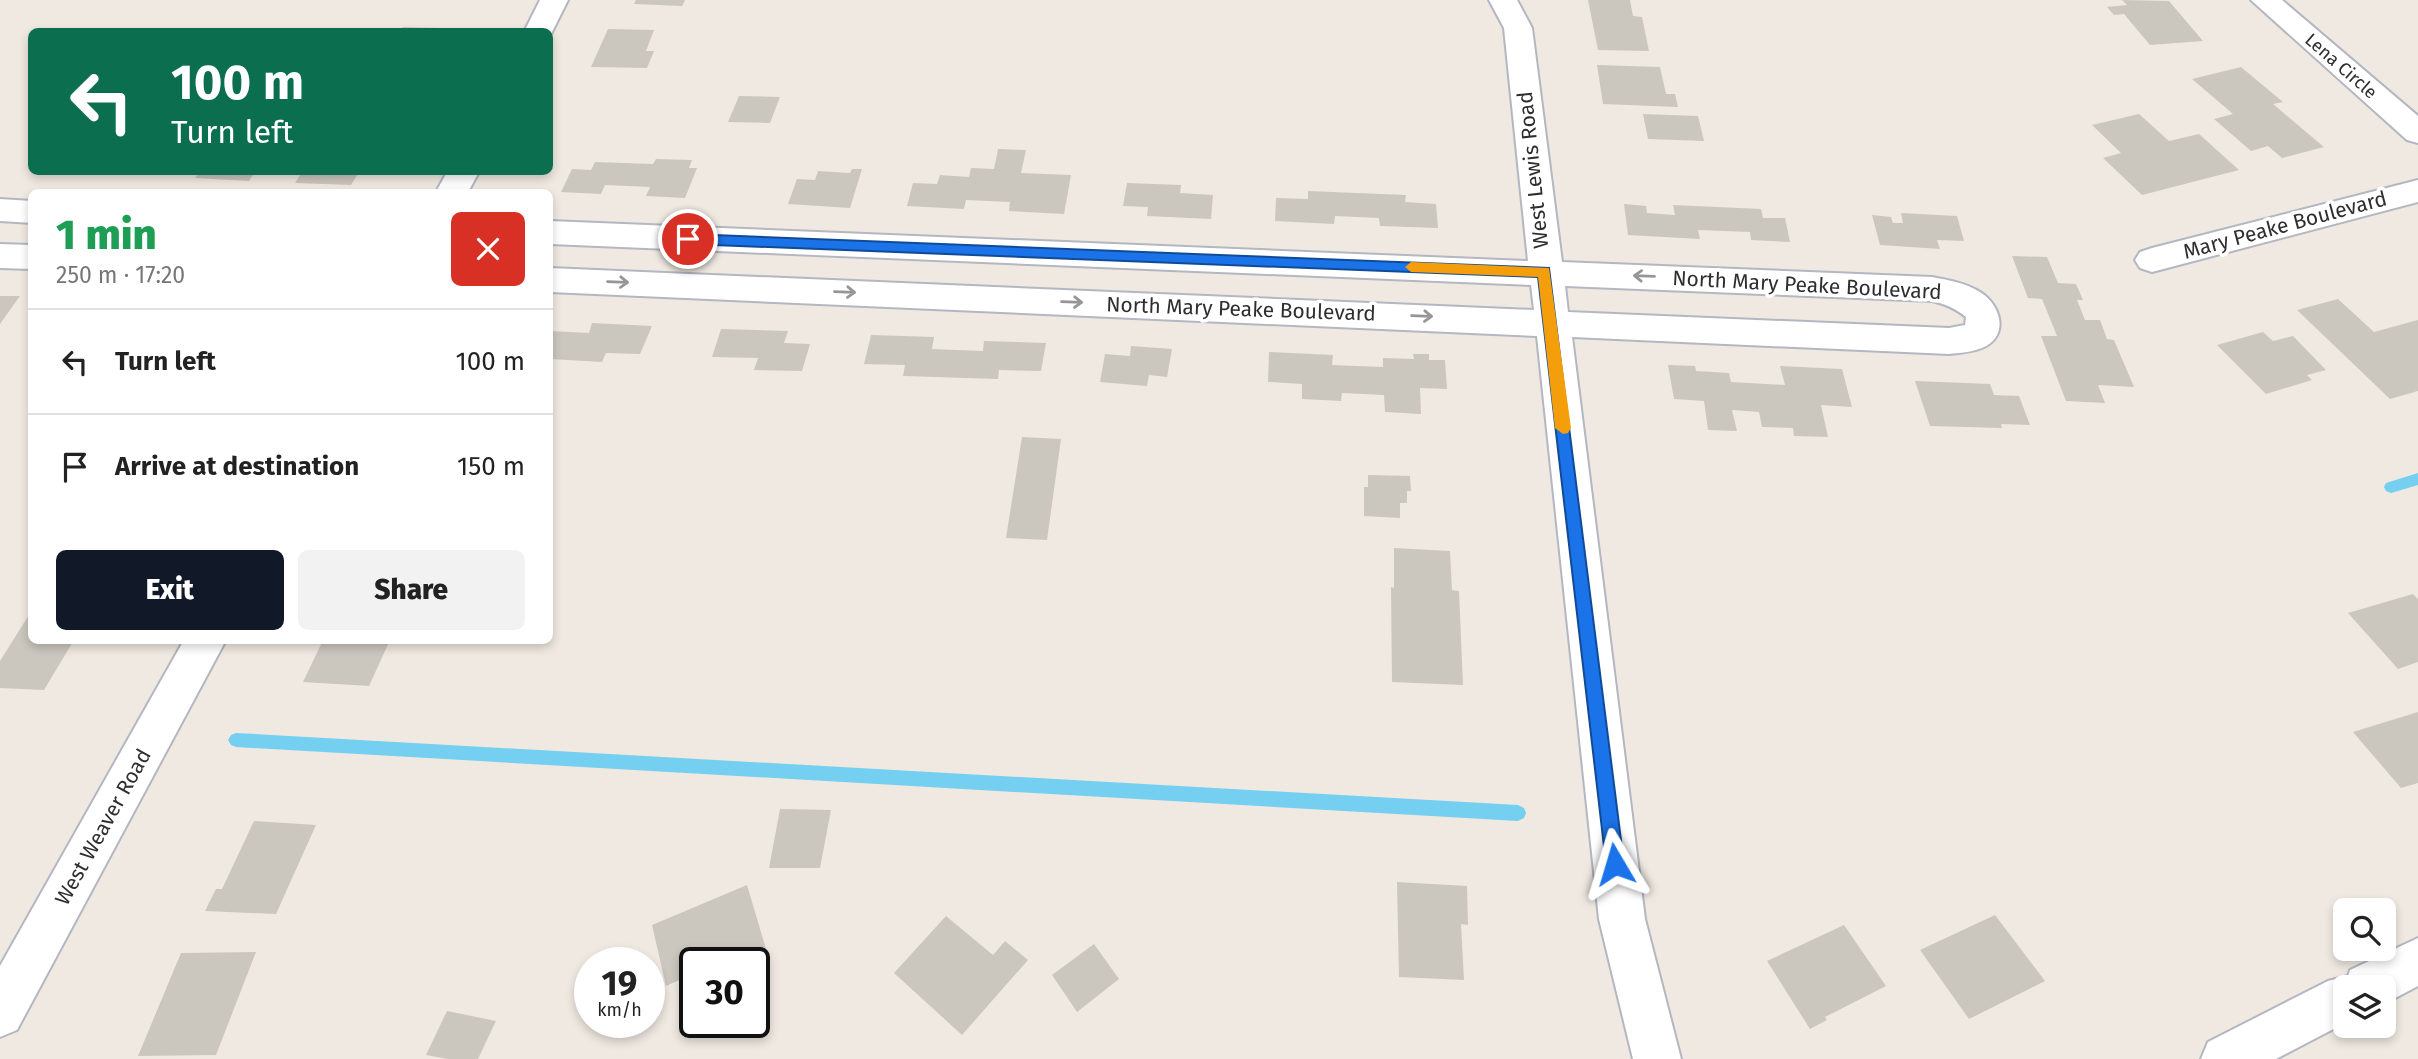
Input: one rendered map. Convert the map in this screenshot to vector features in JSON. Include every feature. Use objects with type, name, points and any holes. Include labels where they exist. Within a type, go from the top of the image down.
[{"type":"street","points":[[540,28],[554,0]]},
{"type":"street","name":"Lena Circle","points":[[2265,0],[2418,133]]},
{"type":"street","name":"West Lewis Road","points":[[1516,9],[1550,322],[1622,919],[1657,1059]]},
{"type":"street","name":"Mary Peake Boulevard","points":[[2152,260],[2418,191]]},
{"type":"street","points":[[0,211],[28,212]]},
{"type":"street","name":"North Mary Peake Boulevard","points":[[553,233],[1932,289],[1964,297],[1972,301],[1983,314],[1982,330],[1972,338],[1950,341],[553,279]]},
{"type":"street","points":[[0,256],[28,257]]},
{"type":"street","name":"West Weaver Road","points":[[0,1013],[203,644]]},
{"type":"street","points":[[2391,975],[2418,961]]},
{"type":"street","points":[[2225,1059],[2333,1004]]},
{"type":"building","points":[[636,0],[685,0],[682,6],[634,4]]},
{"type":"building","points":[[1588,0],[1630,0],[1633,16],[1642,17],[1649,51],[1598,50]]},
{"type":"building","points":[[2122,0],[2169,1],[2203,41],[2150,45],[2124,14],[2114,15],[2107,7],[2127,5]]},
{"type":"building","points":[[608,29],[654,30],[646,51],[654,51],[647,68],[591,67]]},
{"type":"building","points":[[1597,65],[1660,67],[1666,94],[1675,94],[1678,107],[1603,104]]},
{"type":"building","points":[[2241,67],[2283,102],[2273,104],[2324,147],[2282,158],[2268,146],[2251,151],[2214,119],[2233,114],[2192,79]]},
{"type":"building","points":[[739,96],[780,97],[770,123],[728,122]]},
{"type":"building","points":[[1643,114],[1698,116],[1704,141],[1648,139]]},
{"type":"building","points":[[2139,114],[2169,141],[2199,134],[2239,170],[2142,195],[2103,158],[2121,153],[2092,125]]},
{"type":"building","points":[[998,149],[1026,150],[1021,173],[1071,175],[1064,214],[1009,211],[1010,202],[966,200],[964,209],[907,206],[913,183],[937,184],[940,175],[969,177],[971,168],[994,169]]},
{"type":"building","points":[[656,159],[692,160],[689,168],[697,168],[685,198],[646,196],[650,187],[605,185],[601,194],[561,192],[572,169],[591,170],[595,162],[653,164]]},
{"type":"building","points":[[852,169],[862,169],[850,208],[788,204],[797,179],[815,180],[818,171],[850,173]]},
{"type":"building","points":[[198,175],[253,175],[249,181],[195,178]]},
{"type":"building","points":[[300,175],[357,175],[351,185],[295,183]]},
{"type":"building","points":[[1127,183],[1181,185],[1180,193],[1213,195],[1211,219],[1147,216],[1148,207],[1123,206]]},
{"type":"building","points":[[1308,191],[1406,195],[1405,202],[1436,204],[1438,228],[1380,226],[1379,218],[1335,216],[1334,224],[1275,221],[1276,198],[1308,199]]},
{"type":"building","points":[[1624,204],[1646,206],[1647,213],[1675,215],[1673,205],[1761,209],[1763,218],[1785,218],[1790,242],[1751,240],[1750,232],[1698,230],[1700,239],[1628,235]]},
{"type":"building","points":[[1901,213],[1957,216],[1964,241],[1937,240],[1940,249],[1880,245],[1872,215],[1891,217],[1893,223],[1903,223]]},
{"type":"building","points":[[2012,256],[2047,257],[2058,283],[2076,284],[2083,300],[2077,300],[2085,320],[2100,320],[2107,339],[2114,340],[2134,387],[2098,385],[2105,403],[2066,401],[2041,336],[2057,336],[2042,299],[2028,298]]},
{"type":"building","points":[[0,296],[20,296],[0,324]]},
{"type":"building","points":[[2338,299],[2374,332],[2418,320],[2418,391],[2390,399],[2297,310]]},
{"type":"building","points":[[592,323],[652,326],[640,354],[606,353],[602,362],[553,359],[553,331],[589,333]]},
{"type":"building","points":[[721,329],[788,331],[784,343],[810,344],[802,371],[754,370],[758,358],[712,357]]},
{"type":"building","points":[[2263,332],[2273,341],[2293,336],[2326,370],[2307,375],[2312,380],[2266,394],[2217,345]]},
{"type":"building","points":[[871,335],[934,337],[932,349],[983,351],[984,341],[1046,343],[1041,371],[999,370],[998,379],[903,376],[905,365],[864,364]]},
{"type":"building","points":[[1131,346],[1172,349],[1167,377],[1149,375],[1147,386],[1100,382],[1105,354],[1130,356]]},
{"type":"building","points":[[1269,352],[1333,355],[1332,365],[1383,367],[1383,358],[1414,359],[1413,354],[1429,354],[1429,360],[1445,360],[1447,389],[1420,388],[1421,414],[1385,412],[1384,395],[1342,393],[1341,401],[1302,399],[1302,384],[1268,382]]},
{"type":"building","points":[[1668,365],[1695,366],[1696,371],[1729,373],[1731,382],[1785,385],[1780,366],[1842,369],[1852,407],[1821,405],[1828,437],[1794,436],[1793,428],[1762,427],[1759,412],[1732,410],[1737,431],[1708,430],[1704,401],[1674,399]]},
{"type":"building","points":[[1915,381],[1990,384],[1994,395],[2019,396],[2030,425],[2001,424],[2002,428],[1930,426]]},
{"type":"building","points":[[1022,437],[1061,439],[1047,540],[1006,538]]},
{"type":"building","points":[[1368,475],[1410,476],[1411,491],[1407,491],[1407,503],[1400,503],[1400,518],[1364,516],[1364,487],[1368,487]]},
{"type":"building","points":[[1394,548],[1450,551],[1452,590],[1459,591],[1463,685],[1392,682],[1391,587],[1394,588]]},
{"type":"building","points":[[2413,594],[2418,599],[2418,662],[2398,669],[2348,613]]},
{"type":"building","points":[[28,616],[28,644],[72,644],[44,690],[0,688],[0,661]]},
{"type":"building","points":[[321,644],[388,644],[369,686],[303,682]]},
{"type":"building","points":[[2418,712],[2418,783],[2401,788],[2353,732]]},
{"type":"building","points":[[780,809],[831,810],[820,868],[769,868]]},
{"type":"building","points":[[254,821],[316,825],[276,914],[205,911],[216,889],[222,889]]},
{"type":"building","points":[[1397,882],[1467,886],[1468,925],[1461,924],[1464,980],[1399,977]]},
{"type":"building","points":[[747,885],[765,947],[679,947],[679,980],[666,986],[665,947],[657,947],[652,925]]},
{"type":"building","points":[[1995,915],[2045,981],[1969,1019],[1920,950]]},
{"type":"building","points":[[946,916],[993,955],[1005,941],[1028,960],[962,1035],[894,973]]},
{"type":"building","points":[[1844,925],[1886,986],[1825,1017],[1827,1020],[1810,1029],[1767,961]]},
{"type":"building","points":[[1094,944],[1119,979],[1077,1012],[1052,975]]},
{"type":"building","points":[[256,952],[216,1055],[138,1056],[181,953]]},
{"type":"building","points":[[447,1011],[496,1021],[478,1059],[448,1059],[426,1055]]},
{"type":"waterway","points":[[2391,487],[2418,479]]},
{"type":"waterway","points":[[236,740],[1518,813]]},
{"type":"slow traffic","points":[[1411,267],[1545,272],[1563,428]]},
{"type":"route","points":[[688,239],[1545,272],[1615,864]]}]
